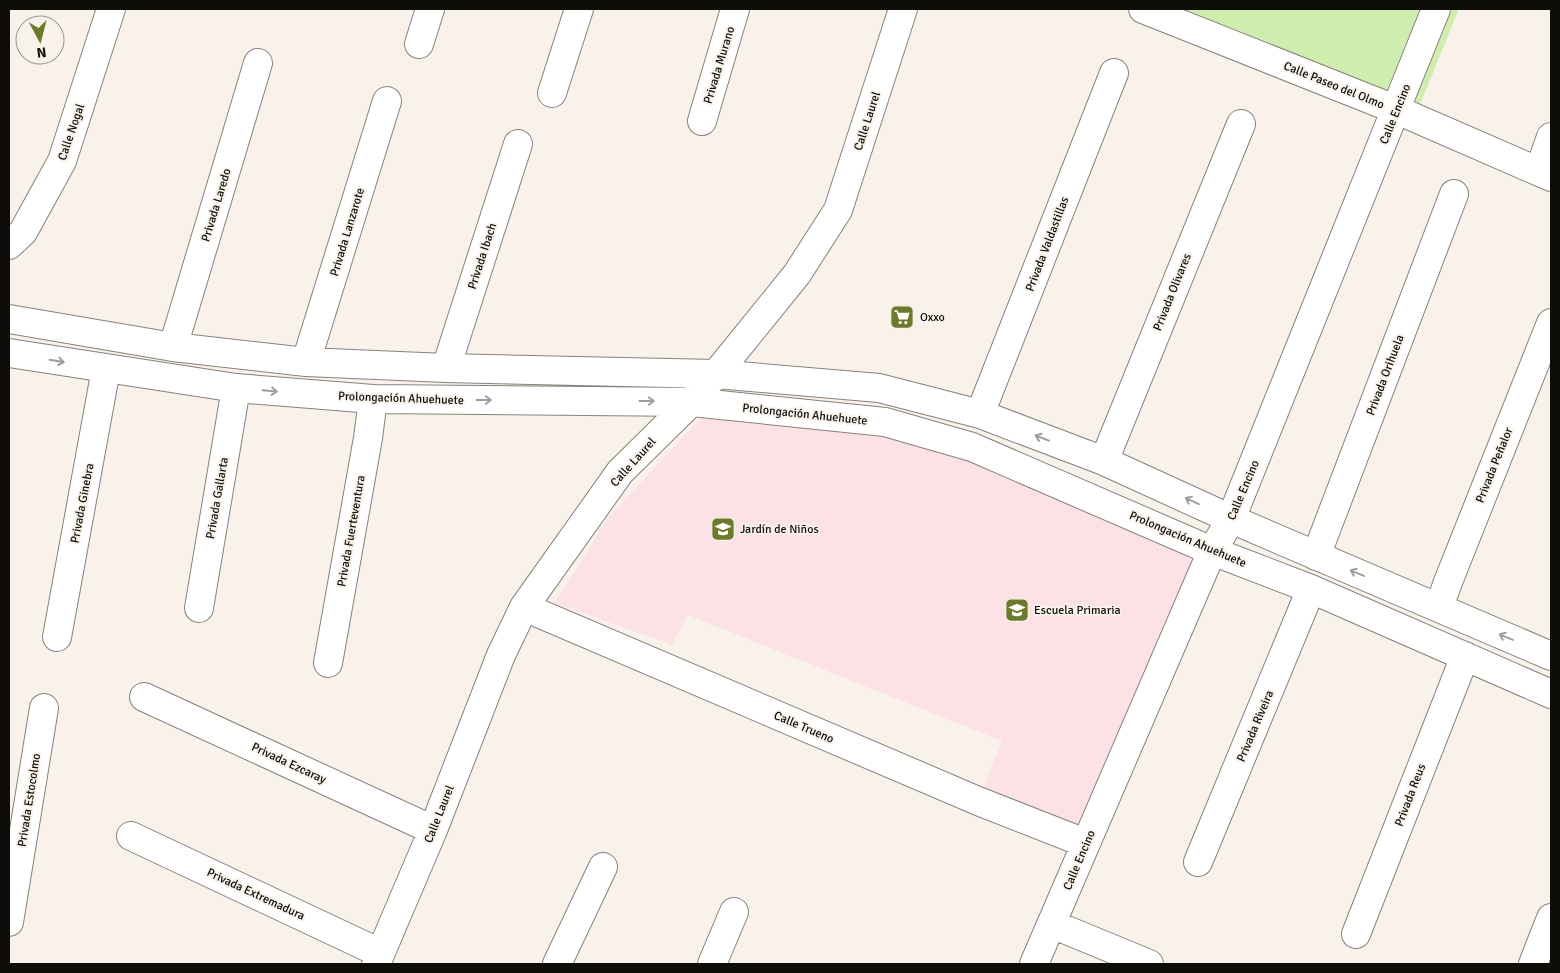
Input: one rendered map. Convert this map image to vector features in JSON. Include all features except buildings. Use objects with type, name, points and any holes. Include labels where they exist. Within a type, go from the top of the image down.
[{"type":"street","name":"Calle Nogal","points":[[9,245],[23,232],[62,161],[111,9]]},
{"type":"street","points":[[419,44],[430,9]]},
{"type":"street","points":[[552,93],[579,9]]},
{"type":"street","name":"Privada Murano","points":[[702,121],[735,9]]},
{"type":"street","name":"Calle Laurel","points":[[378,959],[433,830],[501,655],[524,607],[620,472],[691,402],[716,374],[797,274],[838,210],[903,9]]},
{"type":"street","name":"Calle Paseo del Olmo","points":[[1143,9],[1397,110],[1545,174]]},
{"type":"street","name":"Calle Encino","points":[[1034,964],[1212,551],[1231,519],[1436,9]]},
{"type":"street","name":"Privada Laredo","points":[[173,347],[258,63]]},
{"type":"street","name":"Privada Valdastillas","points":[[980,414],[1114,73]]},
{"type":"street","name":"Privada Lanzarote","points":[[306,362],[387,101]]},
{"type":"street","name":"Privada Olivares","points":[[1104,461],[1241,124]]},
{"type":"street","points":[[1545,174],[1551,138]]},
{"type":"street","name":"Privada Ibach","points":[[446,368],[518,144]]},
{"type":"street","name":"Privada Orihuela","points":[[1316,556],[1454,194]]},
{"type":"street","points":[[9,320],[173,347],[306,362],[446,368],[716,374],[879,388],[980,414],[1104,461],[1231,519],[1551,656]]},
{"type":"street","name":"Privada Peñalor","points":[[1439,607],[1551,323]]},
{"type":"street","name":"Prolongación Ahuehuete","points":[[9,353],[236,388],[373,399],[691,402],[886,422],[972,446],[1212,551],[1311,589],[1551,694]]},
{"type":"street","name":"Privada Ginebra","points":[[57,637],[106,369]]},
{"type":"street","name":"Privada Gallarta","points":[[199,608],[236,388]]},
{"type":"street","name":"Privada Fuerteventura","points":[[328,663],[373,399]]},
{"type":"street","name":"Privada Riveira","points":[[1198,862],[1311,589]]},
{"type":"street","name":"Calle Trueno","points":[[524,607],[978,801],[1085,843]]},
{"type":"street","name":"Privada Reus","points":[[1356,934],[1464,656]]},
{"type":"street","name":"Privada Ezcaray","points":[[144,697],[433,830]]},
{"type":"street","name":"Privada Estocolmo","points":[[9,922],[44,708]]},
{"type":"street","name":"Privada Extremadura","points":[[131,836],[378,959]]},
{"type":"street","points":[[557,964],[603,867]]},
{"type":"street","points":[[712,964],[734,912]]},
{"type":"street","points":[[1533,964],[1551,918]]},
{"type":"street","points":[[1052,924],[1150,964]]},
{"type":"shaded area","name":"Escuela Primaria","points":[[711,407],[884,428],[1212,551],[1085,842],[979,799],[1002,741],[688,615],[672,645],[555,603],[608,518]]},
{"type":"green space","points":[[1140,9],[1459,9],[1414,119]]},
{"type":"place","name":"Oxxo","points":[[902,317]]},
{"type":"place","name":"Jardín de Niños","points":[[723,529]]},
{"type":"place","name":"Escuela Primaria","points":[[1017,610]]}]
